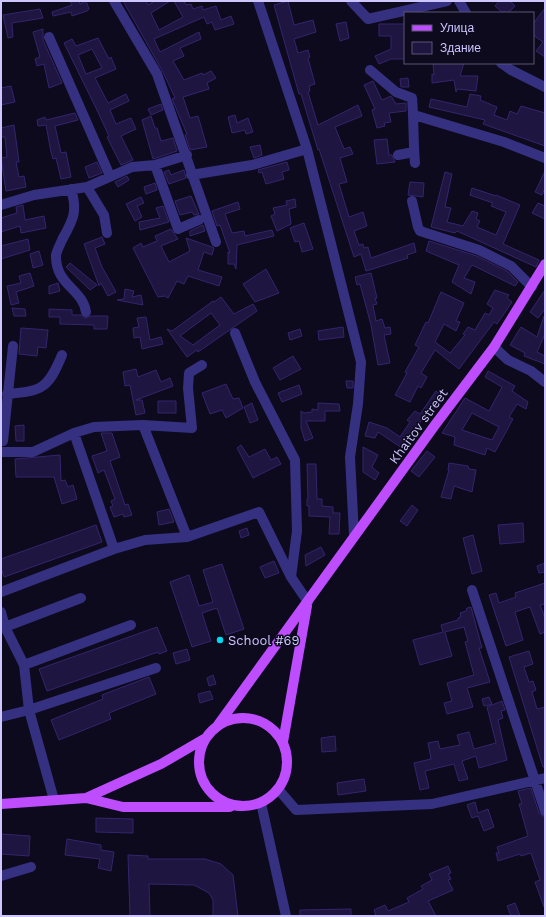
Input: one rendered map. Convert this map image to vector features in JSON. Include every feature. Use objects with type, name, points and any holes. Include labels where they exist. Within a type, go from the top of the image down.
[{"type":"main road","name":"Khaitov street","points":[[218,725],[308,602],[354,535],[494,347],[545,264]]},
{"type":"main road","points":[[283,742],[308,602]]},
{"type":"main road","points":[[1,804],[86,798],[123,807],[250,806],[261,803],[271,797],[278,789],[284,778],[287,766],[283,742],[274,730],[261,722],[247,718],[232,719],[218,725],[204,739],[161,764],[86,798]]},
{"type":"main road","points":[[204,739],[199,753],[198,767],[202,781],[210,793],[222,802],[236,806],[250,806]]},
{"type":"street","points":[[114,1],[157,74],[187,155],[191,175],[216,242]]},
{"type":"street","points":[[258,1],[307,149],[361,362],[358,404],[350,457],[354,535]]},
{"type":"street","points":[[351,1],[368,19],[447,1]]},
{"type":"street","points":[[459,1],[465,12]]},
{"type":"street","points":[[49,37],[110,176]]},
{"type":"street","points":[[502,64],[511,70],[545,87]]},
{"type":"street","points":[[370,70],[396,92],[412,98],[414,115],[412,136],[415,163]]},
{"type":"street","points":[[414,115],[504,142],[545,158]]},
{"type":"street","points":[[191,175],[252,164],[307,149]]},
{"type":"street","points":[[398,155],[414,152]]},
{"type":"street","points":[[1,205],[34,195],[87,187],[132,166],[155,165],[187,155]]},
{"type":"street","points":[[155,165],[178,229],[199,220]]},
{"type":"street","points":[[87,187],[104,215],[107,233]]},
{"type":"street","points":[[71,189],[75,201],[75,215],[56,253],[57,265],[62,279],[85,304],[86,312]]},
{"type":"street","points":[[412,201],[420,231],[480,250],[511,266],[532,287]]},
{"type":"street","points":[[235,334],[255,382],[295,460],[297,531],[291,577]]},
{"type":"street","points":[[13,346],[2,446],[33,452],[74,433],[94,427],[143,425],[192,428],[188,388],[189,373],[202,365]]},
{"type":"street","points":[[494,347],[508,360],[531,371],[545,382]]},
{"type":"street","points":[[7,394],[40,389],[54,374],[62,355]]},
{"type":"street","points":[[143,425],[187,537]]},
{"type":"street","points":[[74,433],[114,550]]},
{"type":"street","points":[[1,592],[145,540],[187,537],[259,512],[291,577],[308,602]]},
{"type":"street","points":[[472,590],[540,780],[545,811]]},
{"type":"street","points":[[4,627],[82,598]]},
{"type":"street","points":[[1,612],[4,627],[24,665],[29,710],[54,800]]},
{"type":"street","points":[[24,665],[131,625]]},
{"type":"street","points":[[1,716],[29,710],[156,668]]},
{"type":"street","points":[[278,789],[296,810],[432,804],[540,780]]},
{"type":"street","points":[[261,803],[286,916]]},
{"type":"street","points":[[1,876],[31,867]]},
{"type":"building","points":[[70,1],[79,1],[80,4],[86,1],[89,9],[72,16],[71,12],[53,16],[52,12],[72,5]]},
{"type":"building","points":[[123,1],[146,1],[148,5],[155,1],[170,1],[151,13],[159,30],[183,17],[174,1],[184,1],[186,5],[191,4],[193,9],[202,6],[203,10],[216,6],[221,20],[231,16],[234,24],[215,30],[212,22],[207,24],[204,17],[154,39],[160,52],[199,32],[201,39],[180,48],[184,56],[173,61],[184,80],[202,73],[203,75],[211,71],[216,78],[207,83],[209,89],[183,97],[190,118],[198,116],[207,147],[190,150],[185,135],[187,134],[172,99],[175,98],[163,72]]},
{"type":"building","points":[[288,1],[294,25],[313,20],[316,32],[294,39],[298,53],[308,50],[310,57],[308,58],[315,84],[309,86],[310,91],[308,92],[318,125],[358,105],[362,116],[335,127],[344,149],[350,147],[353,154],[340,158],[347,182],[339,184],[349,217],[363,212],[367,226],[354,231],[359,245],[363,244],[364,248],[368,247],[371,258],[414,243],[416,252],[407,255],[408,258],[366,271],[361,254],[354,257],[301,94],[299,94],[274,5]]},
{"type":"building","points":[[499,1],[510,1],[515,6],[509,12],[502,12],[495,6]]},
{"type":"building","points":[[545,8],[545,57],[536,51],[543,42],[534,36],[534,23]]},
{"type":"building","points":[[40,9],[43,18],[12,23],[13,37],[8,38],[3,15]]},
{"type":"building","points":[[346,22],[349,38],[340,41],[336,24]]},
{"type":"building","points":[[379,24],[404,24],[404,59],[391,59],[379,64],[375,56],[391,49],[391,36],[379,36]]},
{"type":"building","points":[[43,29],[43,40],[62,83],[49,88],[44,64],[37,66],[35,59],[40,57],[33,32]]},
{"type":"building","points":[[98,38],[109,59],[111,57],[116,69],[95,78],[108,103],[126,94],[129,101],[110,110],[116,124],[131,118],[136,129],[121,136],[133,160],[121,165],[107,137],[109,136],[64,43],[72,39],[76,46]],"holes":[[[92,49],[102,68],[86,74],[78,55]]]},
{"type":"building","points":[[433,64],[464,64],[460,76],[478,76],[476,91],[457,89],[456,92],[454,80],[432,83],[432,74],[434,75]]},
{"type":"building","points":[[408,78],[409,87],[401,87],[400,79]]},
{"type":"building","points":[[373,81],[382,100],[391,96],[396,104],[406,103],[406,111],[389,113],[391,122],[384,123],[385,126],[377,128],[372,110],[375,109],[364,85]]},
{"type":"building","points":[[11,86],[15,102],[1,105],[1,88]]},
{"type":"building","points":[[470,94],[481,96],[480,100],[497,107],[494,115],[507,120],[510,111],[517,114],[521,106],[545,113],[545,146],[483,124],[485,120],[429,107],[431,99],[467,107]]},
{"type":"building","points":[[161,104],[163,110],[151,115],[148,109]]},
{"type":"building","points":[[75,113],[78,120],[55,126],[61,153],[66,152],[71,177],[61,179],[56,158],[53,159],[51,152],[46,125],[38,126],[37,120],[45,117],[46,120]]},
{"type":"building","points":[[235,115],[237,123],[248,118],[253,132],[246,134],[245,130],[232,133],[228,117]]},
{"type":"building","points":[[151,116],[161,141],[173,138],[177,151],[153,159],[142,120]]},
{"type":"building","points":[[14,125],[19,162],[16,162],[19,177],[24,176],[26,187],[6,191],[1,158],[7,157],[5,137],[1,137],[1,128]]},
{"type":"building","points":[[387,139],[389,155],[392,155],[395,162],[377,164],[374,140]]},
{"type":"building","points":[[260,145],[262,155],[254,158],[250,147]]},
{"type":"building","points":[[97,162],[102,173],[89,178],[85,167]]},
{"type":"building","points":[[287,162],[289,170],[282,172],[284,179],[266,184],[262,172],[259,173],[258,170]]},
{"type":"building","points":[[169,170],[171,175],[184,170],[186,178],[169,184],[164,172]]},
{"type":"building","points":[[545,171],[545,188],[542,195],[535,192]]},
{"type":"building","points":[[445,172],[452,174],[445,207],[451,208],[447,222],[463,226],[472,211],[478,213],[476,219],[480,221],[477,227],[496,235],[506,212],[491,206],[493,203],[470,195],[472,188],[496,195],[520,205],[503,244],[539,260],[536,267],[457,231],[455,233],[431,227]]},
{"type":"building","points":[[127,176],[129,180],[118,187],[115,182]]},
{"type":"building","points":[[410,182],[424,183],[423,197],[408,195]]},
{"type":"building","points":[[155,183],[157,190],[146,194],[144,187]]},
{"type":"building","points":[[191,196],[199,214],[194,215],[192,212],[180,215],[175,201]]},
{"type":"building","points":[[141,197],[144,203],[137,206],[142,217],[135,221],[126,204]]},
{"type":"building","points":[[295,199],[296,207],[289,209],[291,224],[277,231],[271,216],[275,214],[273,208],[287,205],[286,201]]},
{"type":"building","points":[[238,202],[240,209],[225,214],[232,233],[244,231],[245,236],[272,230],[274,236],[237,245],[236,269],[234,264],[228,264],[228,252],[230,253],[220,225],[217,226],[212,211]]},
{"type":"building","points":[[538,203],[545,206],[545,219],[532,213]]},
{"type":"building","points":[[23,205],[25,220],[44,216],[46,228],[21,233],[20,226],[1,232],[1,218],[17,213],[16,207]]},
{"type":"building","points":[[163,206],[169,222],[140,230],[139,222],[160,218],[156,208]]},
{"type":"building","points":[[304,223],[313,249],[302,252],[299,241],[295,242],[290,228]]},
{"type":"building","points":[[203,225],[205,231],[190,236],[190,231]]},
{"type":"building","points":[[171,229],[178,239],[161,246],[169,262],[190,251],[186,238],[212,247],[214,248],[212,255],[204,252],[198,270],[222,277],[219,286],[188,276],[184,284],[177,281],[168,298],[165,296],[158,297],[133,248],[141,243],[143,247],[157,241],[155,236]]},
{"type":"building","points":[[102,237],[105,244],[95,248],[102,267],[116,292],[108,296],[101,283],[99,286],[84,244]]},
{"type":"building","points":[[28,239],[30,250],[1,259],[1,246]]},
{"type":"building","points":[[429,241],[477,256],[507,271],[518,282],[515,286],[472,265],[464,278],[475,282],[471,294],[452,282],[459,265],[426,251]]},
{"type":"building","points":[[39,251],[43,265],[33,268],[30,254]]},
{"type":"building","points":[[70,263],[97,285],[90,290],[66,267]]},
{"type":"building","points":[[266,269],[279,293],[255,302],[243,284]]},
{"type":"building","points":[[30,273],[34,286],[16,292],[19,303],[11,305],[7,286],[21,283],[19,276]]},
{"type":"building","points":[[371,273],[377,298],[375,298],[377,304],[373,305],[376,321],[382,319],[385,328],[390,327],[391,334],[384,335],[390,363],[378,365],[371,325],[360,284],[357,285],[355,277]]},
{"type":"building","points":[[58,283],[60,291],[49,294],[49,286]]},
{"type":"building","points":[[125,289],[134,291],[132,297],[141,295],[143,305],[117,300],[124,299]]},
{"type":"building","points":[[495,290],[509,295],[507,298],[512,302],[497,324],[494,322],[459,369],[435,350],[421,373],[427,377],[421,388],[418,386],[410,402],[395,395],[407,373],[405,372],[419,347],[415,345],[426,322],[428,323],[441,292],[464,303],[456,321],[460,322],[456,331],[444,324],[435,342],[450,353],[465,335],[463,334],[468,327],[475,330],[485,313],[489,315],[493,308],[487,304]]},
{"type":"building","points":[[545,290],[545,309],[538,318],[530,312]]},
{"type":"building","points":[[221,297],[234,314],[253,304],[257,311],[198,352],[197,350],[187,357],[167,329],[172,331],[213,301],[214,302]],"holes":[[[211,313],[220,325],[193,345],[180,336]]]},
{"type":"building","points":[[12,308],[25,309],[26,316],[14,316]]},
{"type":"building","points":[[49,309],[72,310],[72,315],[81,315],[85,318],[91,316],[108,316],[107,329],[94,329],[94,325],[60,324],[60,317],[49,317]]},
{"type":"building","points":[[544,316],[545,334],[537,352],[545,356],[545,364],[524,356],[525,353],[510,345],[521,327],[537,337]]},
{"type":"building","points":[[146,317],[150,340],[161,337],[163,344],[142,349],[140,337],[134,338],[133,328],[139,327],[137,318]]},
{"type":"building","points":[[343,327],[344,337],[319,340],[318,331]]},
{"type":"building","points":[[21,328],[48,330],[46,348],[38,347],[37,356],[19,354]]},
{"type":"building","points":[[300,329],[302,336],[290,340],[288,333]]},
{"type":"building","points":[[293,356],[301,369],[280,380],[273,368]]},
{"type":"building","points":[[136,369],[138,377],[156,370],[161,382],[170,378],[173,386],[136,400],[142,400],[145,413],[136,415],[130,385],[125,386],[123,372]]},
{"type":"building","points":[[488,371],[515,386],[512,391],[528,402],[526,409],[517,404],[509,417],[513,419],[495,452],[487,448],[485,455],[454,445],[455,437],[442,433],[465,398],[489,411],[502,387],[485,377]],"holes":[[[472,413],[499,427],[492,440],[462,430]]]},
{"type":"building","points":[[346,381],[353,381],[353,388],[347,388]]},
{"type":"building","points":[[226,384],[233,399],[239,398],[243,408],[226,418],[222,410],[210,414],[202,393]]},
{"type":"building","points":[[299,385],[302,394],[282,402],[278,393]]},
{"type":"building","points":[[436,391],[443,397],[427,419],[424,417],[402,448],[378,432],[375,438],[365,436],[369,422],[387,428],[400,437],[410,422],[407,420],[415,411],[420,414]]},
{"type":"building","points":[[158,401],[176,401],[176,413],[158,413]]},
{"type":"building","points":[[252,403],[258,420],[250,423],[244,407]]},
{"type":"building","points":[[318,403],[339,404],[340,411],[325,411],[325,421],[306,421],[313,438],[305,441],[301,428],[301,411],[304,413],[312,412],[312,409],[318,410]]},
{"type":"building","points":[[24,425],[24,441],[16,441],[15,426]]},
{"type":"building","points":[[101,433],[112,433],[120,457],[110,461],[125,505],[128,504],[132,515],[124,517],[123,514],[114,517],[110,507],[113,506],[111,501],[115,499],[104,470],[98,473],[92,456],[107,451]]},
{"type":"building","points":[[241,445],[249,457],[265,449],[271,460],[277,457],[281,464],[253,478],[237,448]]},
{"type":"building","points":[[363,447],[378,455],[372,467],[379,473],[375,480],[363,472]]},
{"type":"building","points":[[427,451],[435,457],[419,477],[411,471]]},
{"type":"building","points":[[60,455],[61,481],[65,480],[68,487],[73,485],[77,499],[62,504],[54,477],[16,477],[15,459]]},
{"type":"building","points":[[449,463],[468,466],[469,469],[476,470],[472,492],[454,486],[451,499],[441,497],[449,470]]},
{"type":"building","points":[[307,464],[316,464],[317,499],[322,499],[322,506],[333,507],[333,513],[340,513],[339,534],[329,534],[330,517],[309,516],[309,506],[307,506]]},
{"type":"building","points":[[412,505],[418,510],[407,526],[400,521]]},
{"type":"building","points":[[169,509],[174,522],[159,525],[157,512]]},
{"type":"building","points":[[523,523],[524,542],[500,544],[498,525]]},
{"type":"building","points":[[96,525],[102,542],[4,577],[1,568],[1,559]]},
{"type":"building","points":[[247,528],[249,535],[241,538],[239,531]]},
{"type":"building","points":[[473,535],[482,571],[472,574],[463,538]]},
{"type":"building","points":[[321,547],[325,555],[306,566],[305,555]]},
{"type":"building","points":[[274,561],[279,573],[265,578],[260,567]]},
{"type":"building","points":[[545,563],[545,572],[539,573],[537,566]]},
{"type":"building","points":[[222,564],[244,629],[226,635],[217,608],[202,613],[211,641],[192,647],[170,582],[189,575],[199,606],[213,602],[203,570]]},
{"type":"building","points":[[545,583],[545,604],[540,605],[545,618],[545,632],[540,634],[530,607],[515,612],[523,640],[506,646],[489,595],[496,593],[499,603],[516,597],[515,593]]},
{"type":"building","points":[[471,607],[482,648],[479,648],[490,682],[467,688],[473,707],[447,714],[444,703],[452,701],[447,683],[474,675],[465,642],[468,641],[464,627],[445,632],[452,656],[420,665],[413,640],[443,632],[441,625],[458,620],[458,618],[461,617],[460,613]]},
{"type":"building","points":[[157,627],[167,651],[159,654],[158,652],[47,691],[39,669]]},
{"type":"building","points":[[187,649],[190,660],[176,664],[173,653]]},
{"type":"building","points":[[529,651],[533,664],[524,667],[529,682],[533,681],[536,690],[532,692],[537,709],[545,707],[545,767],[543,767],[509,657]]},
{"type":"building","points":[[213,675],[216,684],[209,686],[207,678]]},
{"type":"building","points":[[149,677],[156,694],[109,713],[111,719],[59,740],[51,720],[103,699],[102,695]]},
{"type":"building","points":[[210,691],[213,699],[200,703],[198,694]]},
{"type":"building","points":[[489,697],[492,704],[484,706],[482,699]]},
{"type":"building","points":[[502,701],[505,710],[501,711],[503,718],[498,720],[507,760],[479,768],[476,756],[462,761],[468,779],[459,781],[454,764],[425,771],[429,788],[420,790],[414,763],[431,759],[428,743],[438,741],[440,749],[460,745],[457,735],[469,732],[474,749],[496,743],[487,707]]},
{"type":"building","points":[[335,736],[336,751],[322,752],[321,738]]},
{"type":"building","points":[[364,779],[366,791],[338,795],[337,783]]},
{"type":"building","points":[[531,788],[539,813],[545,818],[544,907],[535,882],[540,880],[531,853],[521,856],[520,854],[498,861],[496,853],[499,853],[497,847],[528,836],[519,804],[522,804],[518,791]]},
{"type":"building","points":[[475,802],[478,813],[488,809],[494,827],[484,831],[478,816],[472,818],[467,805]]},
{"type":"building","points":[[96,818],[133,819],[133,833],[96,832]]},
{"type":"building","points":[[1,834],[30,836],[29,856],[1,854]]},
{"type":"building","points":[[67,839],[101,845],[101,850],[114,852],[111,871],[98,868],[100,859],[65,855]]},
{"type":"building","points":[[128,855],[148,856],[148,859],[205,859],[221,864],[233,875],[238,916],[213,916],[213,900],[209,893],[194,885],[149,884],[150,916],[130,916]]},
{"type":"building","points":[[448,866],[451,873],[448,874],[451,879],[448,880],[453,890],[428,901],[436,916],[376,916],[374,910],[385,905],[388,911],[409,902],[407,898],[423,889],[421,886],[432,880],[429,874]]},
{"type":"building","points":[[515,903],[520,916],[511,916],[507,906]]},
{"type":"building","points":[[351,909],[351,916],[300,916],[300,910]]},
{"type":"place","name":"School #69","points":[[220,640]]}]
